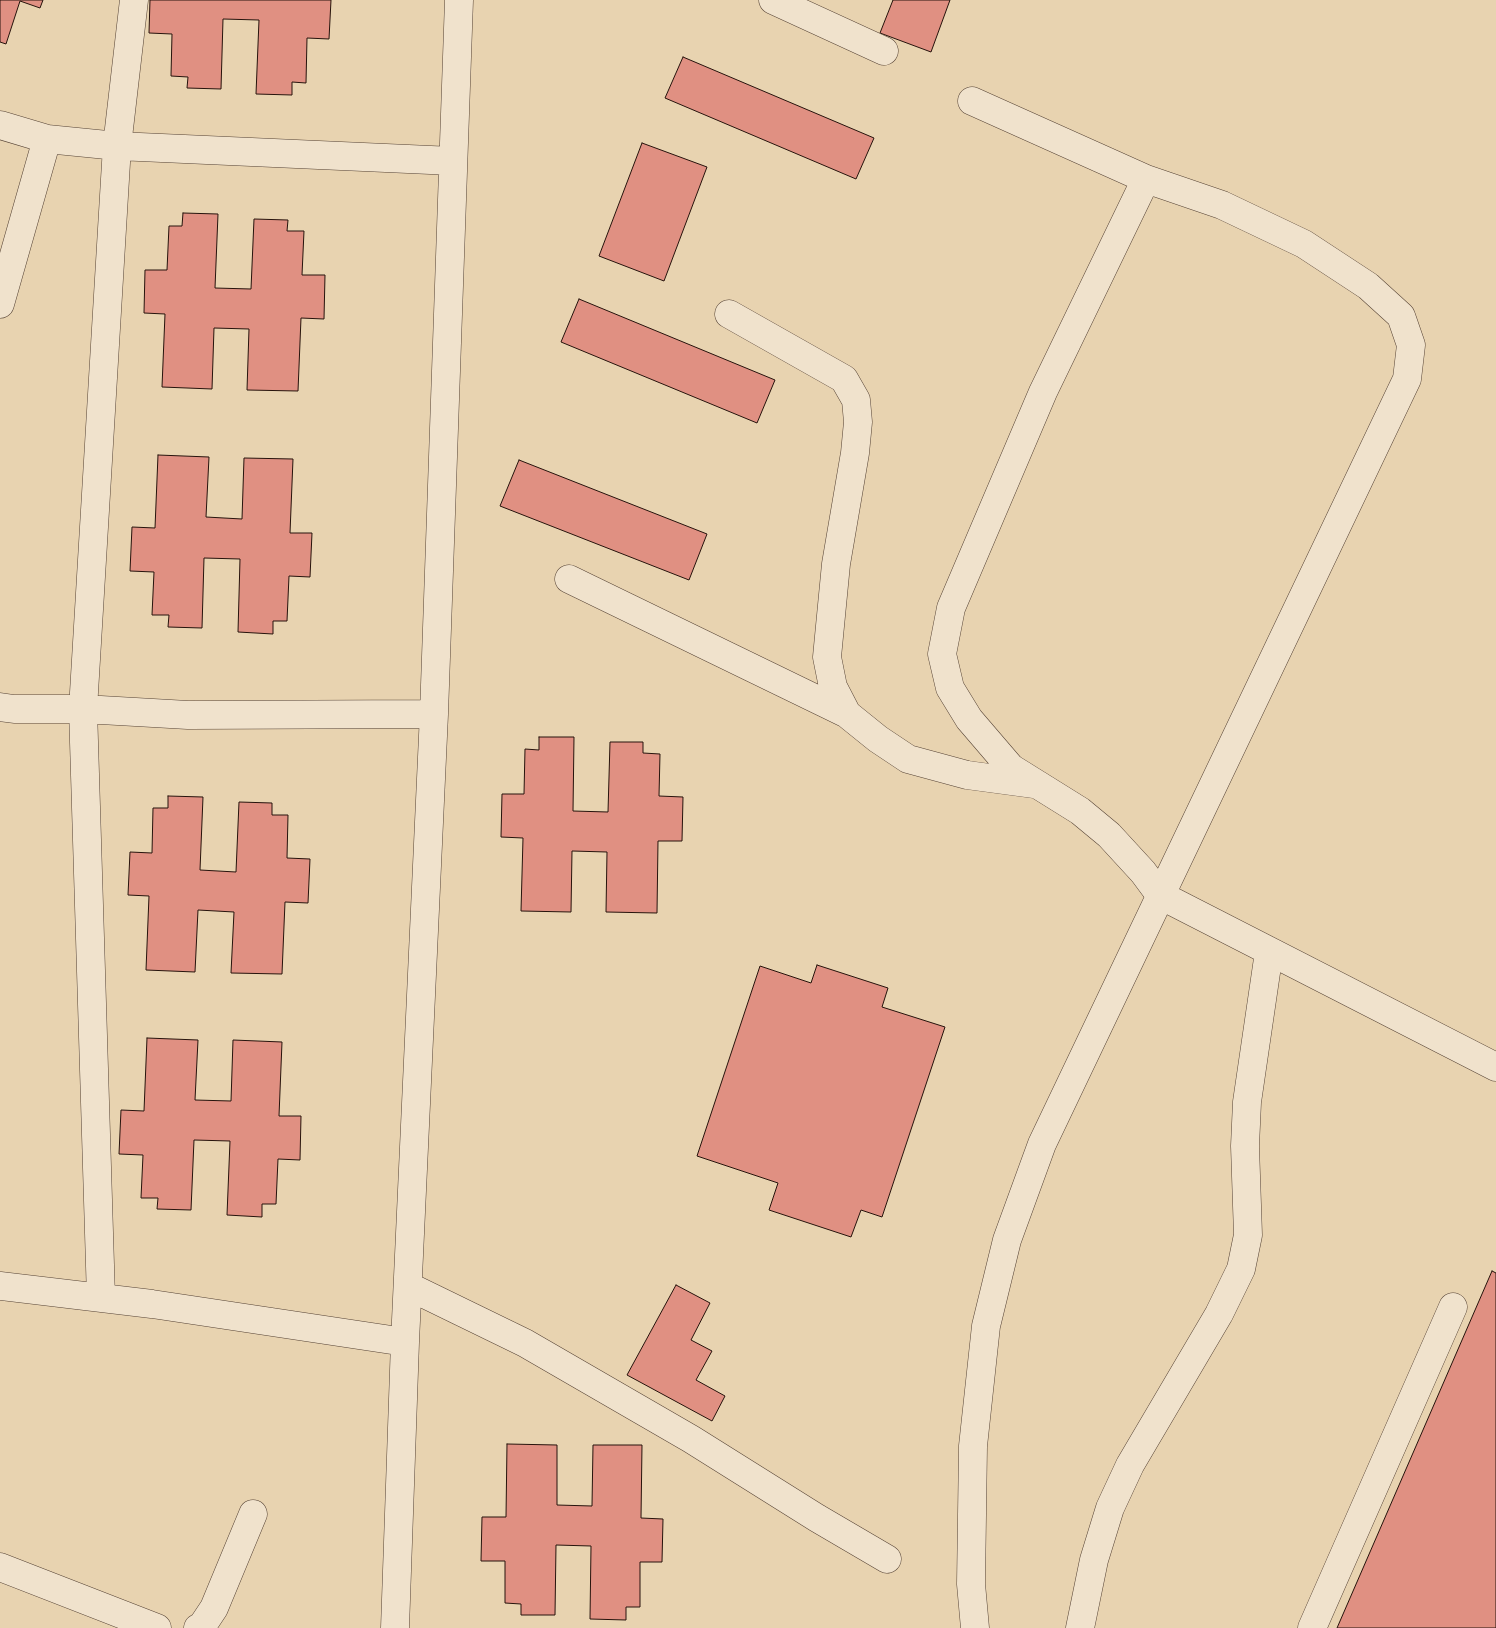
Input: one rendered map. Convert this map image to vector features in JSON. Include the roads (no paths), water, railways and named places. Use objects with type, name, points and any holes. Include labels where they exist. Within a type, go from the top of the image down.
[{"type":"street","points":[[101,1298],[83,710],[117,146],[134,0]]},
{"type":"street","points":[[395,1628],[405,1342],[434,714],[459,0]]},
{"type":"street","points":[[773,0],[884,51]]},
{"type":"street","points":[[972,102],[1146,180],[1222,206],[1304,244],[1368,286],[1401,316],[1411,345],[1407,379],[1042,1144],[1005,1250],[986,1326],[973,1446],[971,1584],[975,1628]]},
{"type":"street","points":[[0,125],[47,139],[117,146],[453,161]]},
{"type":"street","points":[[0,304],[47,139]]},
{"type":"street","points":[[1146,180],[1043,392],[951,608],[942,654],[950,688],[969,719],[1012,768],[1080,811],[1109,834],[1143,872],[1160,896],[1496,1067]]},
{"type":"street","points":[[729,314],[844,379],[856,400],[858,422],[856,445],[836,564],[827,657],[833,686],[847,714]]},
{"type":"street","points":[[569,579],[847,714],[878,739],[908,758],[966,775],[1039,785]]},
{"type":"street","points":[[0,707],[188,715],[434,714]]},
{"type":"street","points":[[1080,1628],[1094,1560],[1110,1508],[1130,1465],[1219,1314],[1240,1269],[1248,1235],[1245,1146],[1247,1102],[1269,952]]},
{"type":"street","points":[[0,1286],[152,1304],[405,1342]]},
{"type":"street","points":[[408,1286],[525,1343],[691,1439],[817,1518],[887,1558]]},
{"type":"street","points":[[1312,1628],[1453,1307]]},
{"type":"street","points":[[198,1628],[202,1626],[214,1608],[253,1514]]},
{"type":"street","points":[[0,1568],[154,1628]]}]
